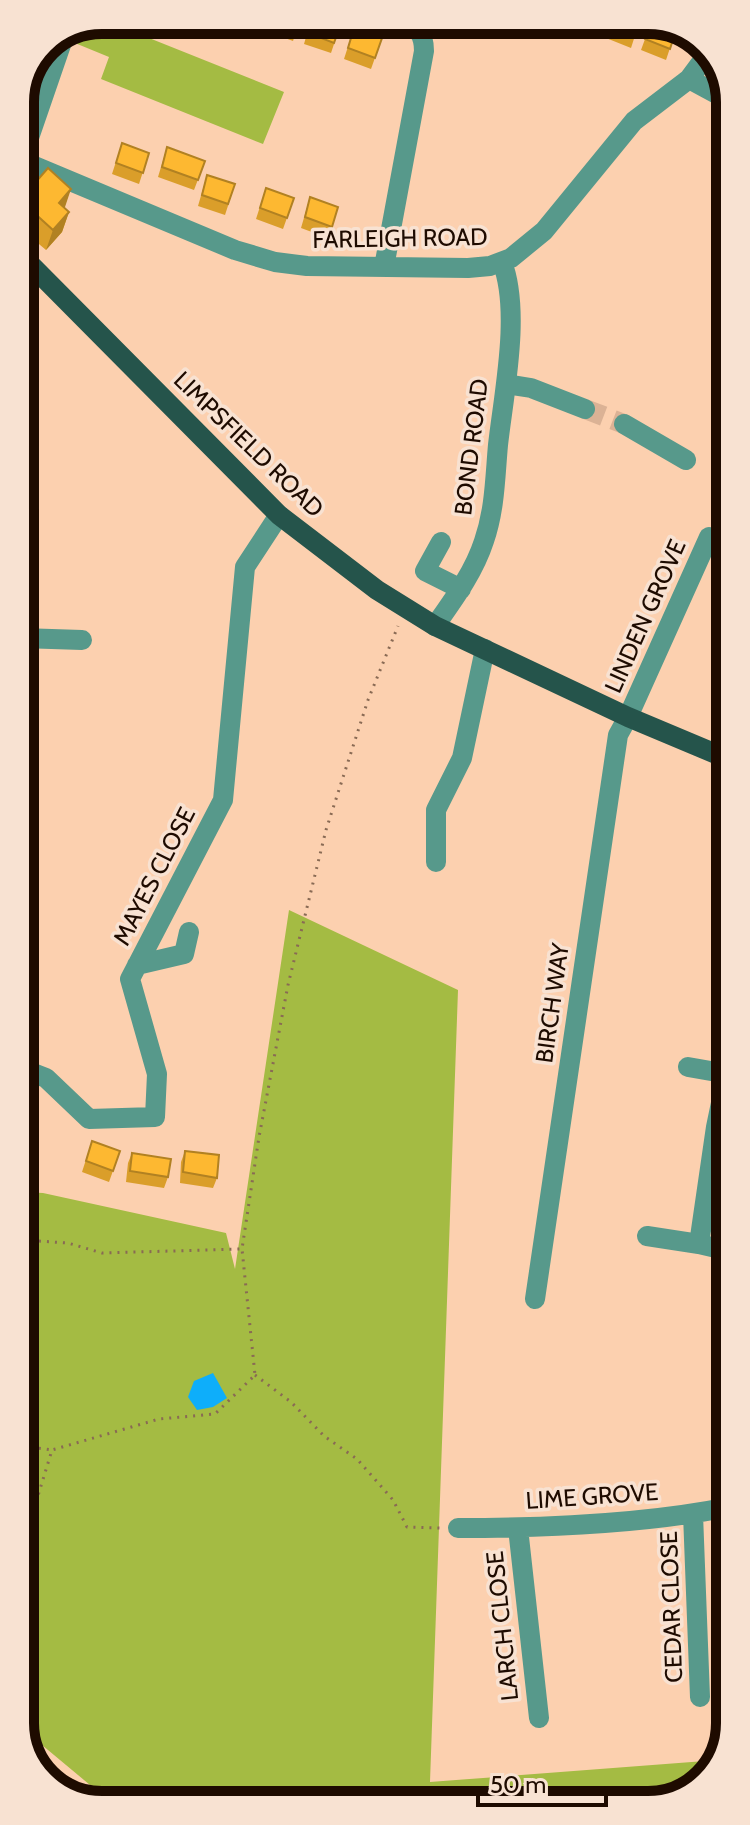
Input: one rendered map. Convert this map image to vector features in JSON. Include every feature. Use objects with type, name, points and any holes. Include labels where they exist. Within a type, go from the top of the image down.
[{"type":"main road","name":"LIMPSFIELD ROAD","points":[[34,268],[279,515],[377,590],[435,626],[628,717],[716,754]]},
{"type":"street","points":[[384,267],[424,51],[421,34]]},
{"type":"street","points":[[34,123],[59,49]]},
{"type":"street","name":"FARLEIGH ROAD","points":[[34,166],[248,255],[299,265],[479,268],[502,262],[537,239],[634,121],[689,79],[702,61]]},
{"type":"street","points":[[689,79],[715,93]]},
{"type":"street","name":"BOND ROAD","points":[[435,626],[461,589],[483,546],[494,510],[506,384],[510,295],[502,262]]},
{"type":"street","points":[[506,384],[531,388],[585,409]]},
{"type":"street","points":[[624,424],[686,460]]},
{"type":"street","name":"MAYES CLOSE","points":[[34,1073],[46,1078],[89,1119],[155,1117],[157,1074],[130,979],[223,800],[245,567],[279,515]]},
{"type":"street","name":"LINDEN GROVE","points":[[628,717],[709,537]]},
{"type":"street","points":[[441,542],[425,571],[461,589]]},
{"type":"street","points":[[34,638],[82,640]]},
{"type":"street","points":[[436,862],[436,810],[462,758],[485,649]]},
{"type":"street","name":"BIRCH WAY","points":[[535,1299],[618,735],[628,717]]},
{"type":"street","points":[[137,965],[184,954],[189,932]]},
{"type":"street","points":[[688,1067],[716,1072]]},
{"type":"street","points":[[699,1244],[716,1127]]},
{"type":"street","points":[[647,1236],[716,1248]]},
{"type":"street","name":"LIME GROVE","points":[[458,1528],[518,1528],[716,1510]]},
{"type":"street","name":"CEDAR CLOSE","points":[[693,1514],[700,1697]]},
{"type":"street","name":"LARCH CLOSE","points":[[518,1528],[539,1718]]},
{"type":"path","points":[[405,607],[368,700],[326,830],[288,985],[259,1137],[242,1249],[255,1375],[291,1402],[324,1436],[357,1459],[393,1500],[407,1527],[458,1528]]},
{"type":"path","points":[[34,1241],[68,1243],[102,1253],[242,1249]]},
{"type":"path","points":[[34,1242],[38,1241]]},
{"type":"path","points":[[34,1448],[52,1450],[159,1419],[215,1414],[255,1375]]},
{"type":"path","points":[[34,1502],[52,1450]]},
{"type":"green space","points":[[139,34],[284,92],[263,144],[101,79],[109,57],[71,42],[89,35]]},
{"type":"green space","points":[[289,910],[458,990],[430,1782],[704,1761],[689,1777],[670,1787],[648,1791],[416,1791],[417,1786],[98,1791],[36,1740],[34,1193],[226,1233],[235,1269]]},
{"type":"water","points":[[213,1373],[227,1398],[213,1407],[197,1410],[188,1397],[194,1381]]},
{"type":"building","points":[[311,34],[337,34],[334,43]]},
{"type":"building","points":[[352,34],[371,34],[382,38],[375,58],[348,48]]},
{"type":"building","points":[[647,34],[673,39],[670,49],[645,39]]},
{"type":"building","points":[[122,143],[149,153],[143,173],[116,163]]},
{"type":"building","points":[[167,147],[205,161],[198,180],[162,167]]},
{"type":"building","points":[[48,168],[71,189],[59,203],[69,212],[53,230],[34,213],[34,184]]},
{"type":"building","points":[[207,175],[235,184],[228,204],[202,195]]},
{"type":"building","points":[[266,188],[294,198],[287,218],[260,208]]},
{"type":"building","points":[[310,197],[338,207],[332,227],[305,217]]},
{"type":"building","points":[[92,1141],[120,1151],[113,1171],[86,1161]]},
{"type":"building","points":[[185,1151],[219,1155],[217,1178],[183,1172]]},
{"type":"building","points":[[132,1153],[171,1159],[168,1177],[130,1171]]},
{"type":"tunnel","points":[[585,409],[624,424]]}]
